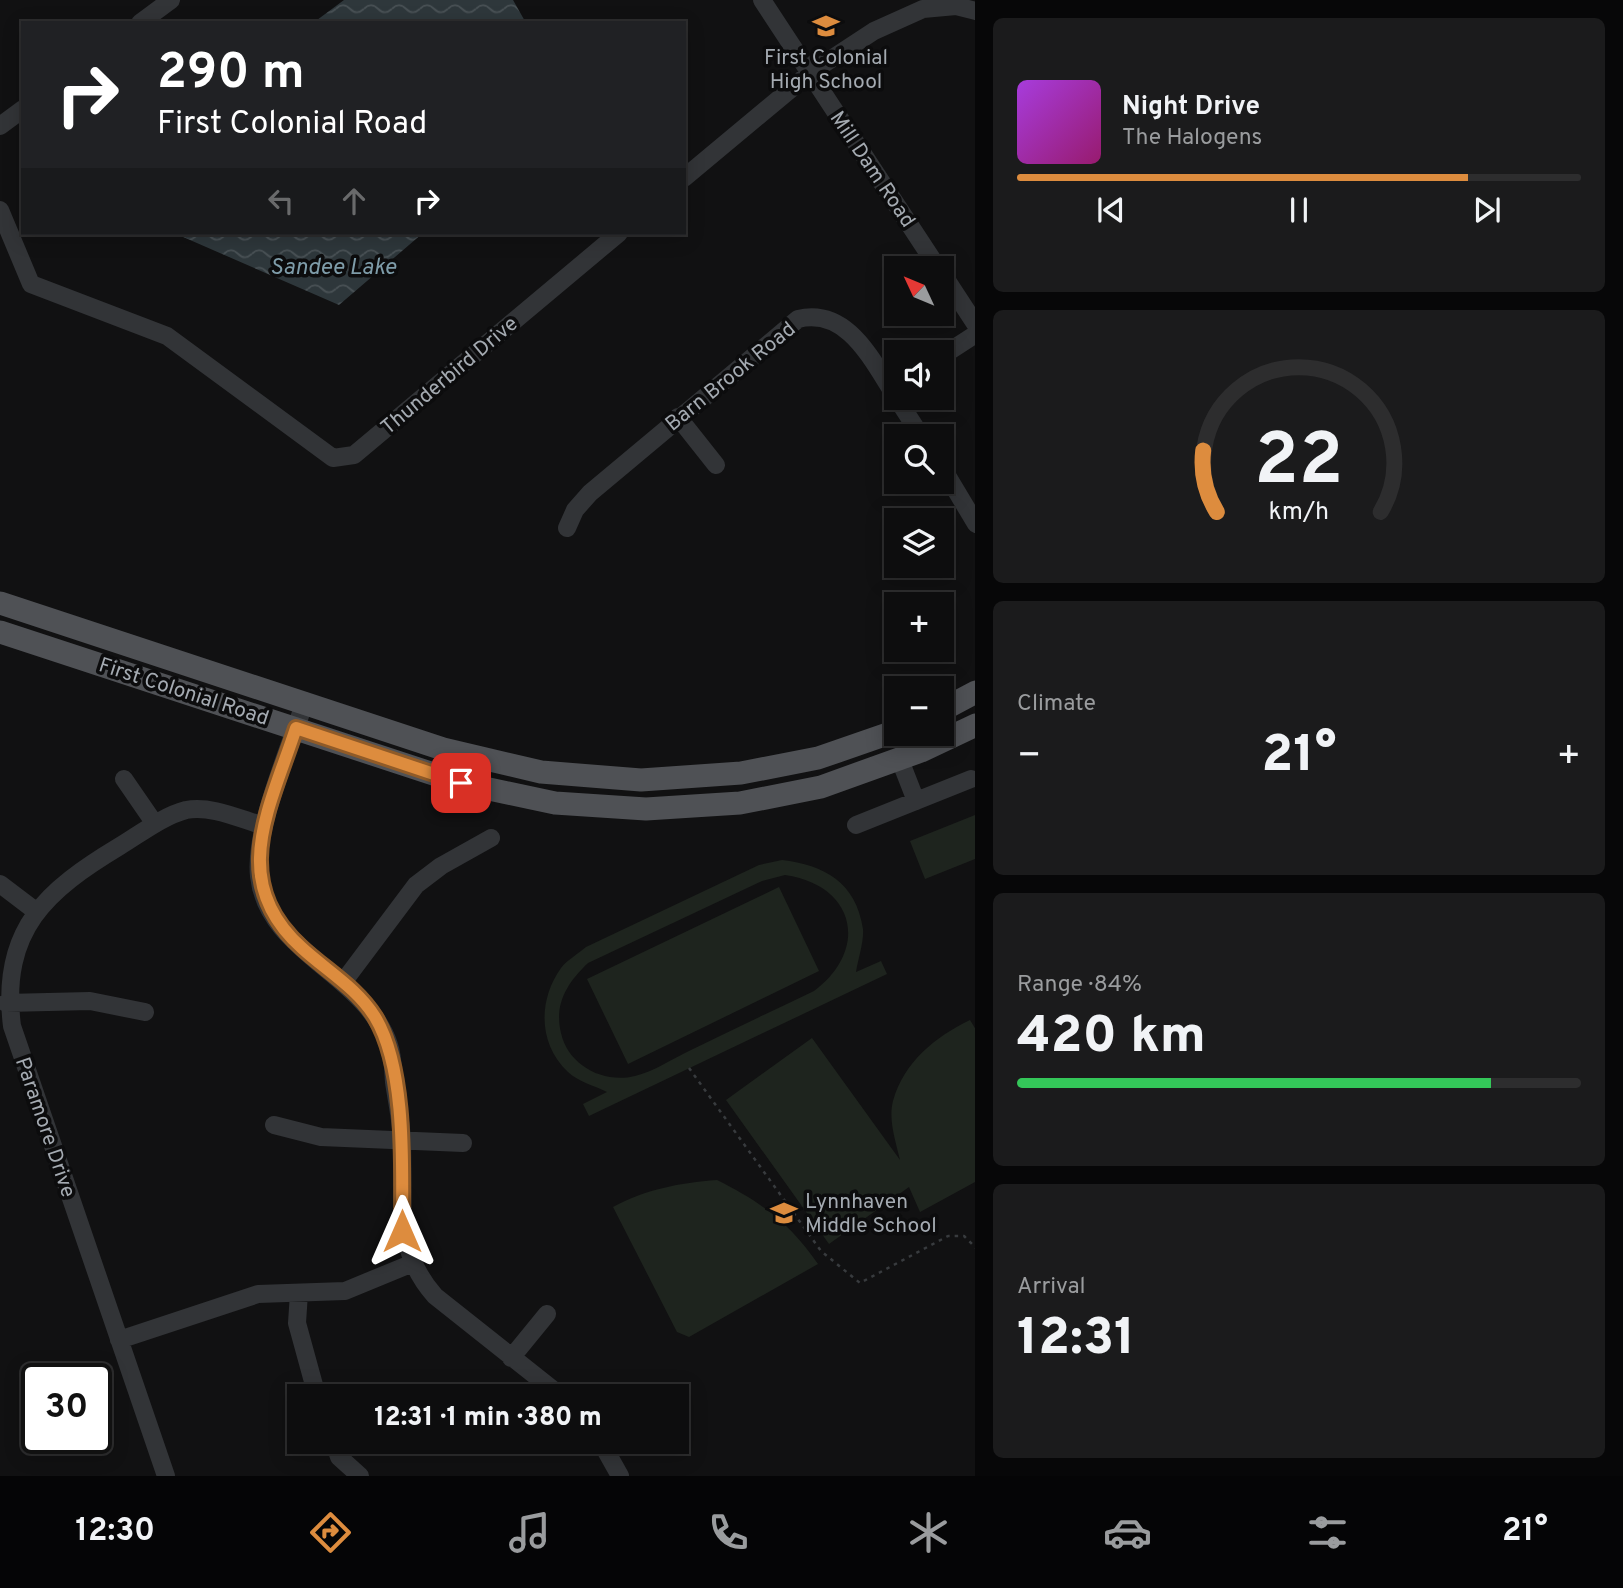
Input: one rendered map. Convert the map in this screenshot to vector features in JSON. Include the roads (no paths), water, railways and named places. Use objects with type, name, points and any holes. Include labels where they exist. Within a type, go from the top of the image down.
[{"type":"main road","name":"First Colonial Road","points":[[0,603],[305,701],[443,749],[541,772],[591,778],[693,779],[818,758],[884,735]]},
{"type":"main road","name":"First Colonial Road","points":[[0,632],[461,783],[555,803],[646,809],[740,803],[821,787],[900,760],[975,725]]},
{"type":"main road","points":[[954,703],[975,692]]},
{"type":"street","points":[[143,21],[171,0]]},
{"type":"street","name":"Mill Dam Road","points":[[762,0],[930,256]]},
{"type":"street","points":[[777,24],[779,0]]},
{"type":"street","points":[[686,176],[810,73],[900,17],[941,6],[975,11]]},
{"type":"street","points":[[0,126],[21,110]]},
{"type":"street","name":"Thunderbird Drive","points":[[0,210],[31,284],[167,336],[333,458],[354,455],[617,235]]},
{"type":"street","points":[[954,292],[975,325]]},
{"type":"street","name":"Barn Brook Road","points":[[567,528],[575,510],[590,493],[788,325],[810,317],[824,317],[844,326],[884,378]]},
{"type":"street","points":[[954,348],[975,334]]},
{"type":"street","points":[[678,417],[716,465]]},
{"type":"street","points":[[954,488],[975,524]]},
{"type":"street","points":[[305,701],[264,826],[259,875],[270,913],[301,947],[344,981],[374,1016],[389,1045],[402,1142],[402,1231],[413,1264],[435,1296],[545,1384]]},
{"type":"street","points":[[900,760],[916,801]]},
{"type":"street","points":[[124,779],[155,824]]},
{"type":"street","points":[[856,825],[971,779]]},
{"type":"street","name":"Paramore Drive","points":[[166,1476],[6,1003],[6,978],[13,947],[33,909],[62,881],[155,824],[184,811],[205,809],[264,826]]},
{"type":"street","points":[[344,981],[416,885],[441,866],[491,838]]},
{"type":"street","points":[[0,884],[33,909]]},
{"type":"street","points":[[6,1003],[90,1001],[145,1013]]},
{"type":"street","points":[[274,1125],[321,1138],[463,1143]]},
{"type":"street","points":[[120,1340],[258,1294],[345,1291],[413,1264]]},
{"type":"street","points":[[299,1293],[299,1332],[314,1384]]},
{"type":"street","points":[[511,1358],[547,1314]]},
{"type":"street","points":[[338,1454],[360,1476]]},
{"type":"street","points":[[608,1454],[620,1476]]},
{"type":"water","points":[[344,0],[513,0],[525,21],[316,21]]},
{"type":"water","name":"Sandee Lake","points":[[179,235],[421,235],[339,305]]},
{"type":"place","name":"First Colonial High School","points":[[826,26]]},
{"type":"place","name":"Lynnhaven Middle School","points":[[784,1213]]}]
